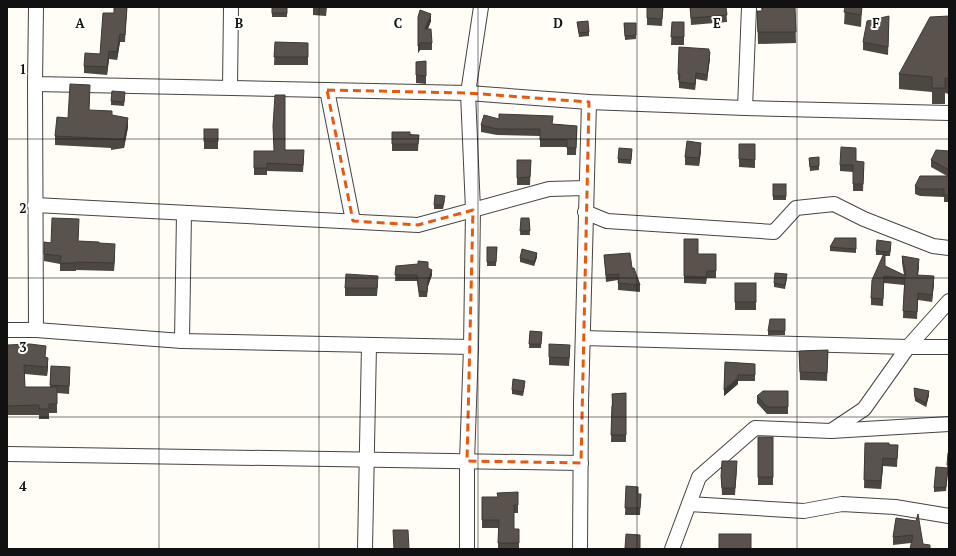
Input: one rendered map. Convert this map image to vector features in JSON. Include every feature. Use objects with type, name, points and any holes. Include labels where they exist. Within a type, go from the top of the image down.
[{"type":"street","points":[[36,7],[36,330]]},
{"type":"street","points":[[230,87],[231,7]]},
{"type":"street","points":[[467,549],[467,461],[471,347],[473,210],[468,93],[481,7]]},
{"type":"street","points":[[745,108],[749,7]]},
{"type":"street","points":[[35,84],[468,93],[589,102],[745,108],[949,113]]},
{"type":"street","points":[[327,90],[353,222]]},
{"type":"street","points":[[580,549],[586,188],[589,102]]},
{"type":"street","points":[[35,205],[418,225],[548,189],[586,188]]},
{"type":"street","points":[[586,212],[607,221],[774,232],[796,208],[834,204],[864,219],[933,246],[949,248]]},
{"type":"street","points":[[182,341],[184,213]]},
{"type":"street","points":[[831,431],[864,409],[908,347],[949,301]]},
{"type":"street","points":[[7,330],[36,330],[182,341],[471,347]]},
{"type":"street","points":[[583,338],[949,347]]},
{"type":"street","points":[[365,549],[368,460],[369,345]]},
{"type":"street","points":[[672,549],[699,478],[755,428],[831,431],[949,424]]},
{"type":"street","points":[[7,454],[581,463]]},
{"type":"street","points":[[689,504],[804,511],[842,504],[895,507],[949,516]]},
{"type":"highlighted area","points":[[327,90],[468,93],[589,102],[581,463],[467,461],[473,210],[418,225],[353,221]]},
{"type":"building","points":[[114,7],[127,7],[125,35],[120,34],[117,52],[109,51],[107,67],[84,66],[85,53],[100,54],[103,13],[114,13]]},
{"type":"building","points":[[272,7],[287,7],[287,13],[272,13]]},
{"type":"building","points":[[647,7],[663,7],[662,19],[647,18]]},
{"type":"building","points":[[690,7],[726,7],[727,15],[691,18]]},
{"type":"building","points":[[762,7],[795,7],[796,32],[758,32],[757,11],[762,11]]},
{"type":"building","points":[[845,7],[862,7],[861,15],[844,12]]},
{"type":"building","points":[[420,10],[431,14],[425,29],[431,29],[432,43],[420,43],[418,46],[418,17]]},
{"type":"building","points":[[889,16],[888,47],[863,42],[867,21]]},
{"type":"building","points":[[949,16],[949,79],[945,78],[945,88],[932,88],[932,77],[899,74],[930,17]]},
{"type":"building","points":[[588,21],[589,32],[579,33],[577,22]]},
{"type":"building","points":[[672,22],[684,22],[684,37],[671,37]]},
{"type":"building","points":[[624,23],[636,23],[636,35],[625,36]]},
{"type":"building","points":[[275,42],[308,43],[308,57],[274,57]]},
{"type":"building","points":[[679,47],[709,49],[710,52],[707,75],[696,73],[695,84],[679,82]]},
{"type":"building","points":[[426,61],[426,76],[416,75],[416,62]]},
{"type":"building","points":[[70,84],[90,85],[89,110],[112,111],[112,115],[128,118],[124,139],[111,140],[112,139],[55,136],[57,117],[68,118]]},
{"type":"building","points":[[112,91],[125,92],[124,102],[111,101]]},
{"type":"building","points":[[275,95],[285,95],[285,150],[304,150],[303,165],[267,163],[267,168],[254,168],[254,151],[274,151],[273,126]]},
{"type":"building","points":[[499,114],[553,116],[552,124],[577,126],[576,148],[567,148],[567,140],[540,140],[540,129],[497,129],[481,125],[484,115],[499,119]]},
{"type":"building","points":[[204,129],[218,129],[218,141],[204,141]]},
{"type":"building","points":[[392,132],[410,132],[410,135],[419,135],[418,144],[392,144]]},
{"type":"building","points":[[687,141],[701,143],[699,158],[685,157]]},
{"type":"building","points":[[739,144],[755,144],[755,160],[739,159]]},
{"type":"building","points":[[841,147],[856,148],[856,161],[864,162],[863,184],[853,184],[853,165],[840,165]]},
{"type":"building","points":[[619,148],[632,149],[631,160],[618,159]]},
{"type":"building","points":[[936,150],[949,151],[949,170],[931,160]]},
{"type":"building","points":[[819,157],[819,166],[810,167],[809,158]]},
{"type":"building","points":[[517,160],[531,160],[530,177],[517,178]]},
{"type":"building","points":[[920,176],[949,176],[949,195],[944,195],[944,189],[920,189],[915,186]]},
{"type":"building","points":[[773,184],[786,184],[786,196],[773,196]]},
{"type":"building","points":[[435,195],[445,196],[443,205],[434,205]]},
{"type":"building","points":[[52,218],[79,219],[78,241],[115,244],[114,263],[60,263],[61,256],[44,254],[44,242],[51,243]]},
{"type":"building","points":[[521,218],[529,218],[530,231],[520,231]]},
{"type":"building","points":[[835,238],[856,238],[856,249],[830,247]]},
{"type":"building","points":[[684,239],[698,239],[698,254],[716,254],[716,271],[707,271],[706,277],[684,276]]},
{"type":"building","points":[[877,240],[891,242],[890,252],[876,251]]},
{"type":"building","points":[[487,247],[497,247],[496,262],[487,262]]},
{"type":"building","points":[[522,249],[537,253],[534,262],[520,258]]},
{"type":"building","points":[[885,251],[885,266],[906,276],[902,256],[919,259],[917,275],[934,276],[932,295],[918,293],[917,312],[903,311],[905,278],[884,276],[883,299],[871,298],[872,280]]},
{"type":"building","points":[[630,253],[632,268],[634,268],[640,285],[618,283],[619,274],[606,275],[604,255]]},
{"type":"building","points":[[418,261],[428,262],[428,268],[432,270],[428,280],[427,292],[419,291],[417,275],[395,275],[396,266],[418,264]]},
{"type":"building","points":[[775,273],[787,274],[785,285],[774,283]]},
{"type":"building","points":[[346,274],[378,276],[377,288],[345,288]]},
{"type":"building","points":[[735,283],[756,283],[756,302],[735,302]]},
{"type":"building","points":[[770,319],[785,319],[785,331],[768,331]]},
{"type":"building","points":[[530,331],[542,332],[541,344],[529,344]]},
{"type":"building","points":[[30,344],[46,346],[45,357],[48,358],[47,367],[24,365],[25,387],[57,387],[57,404],[49,404],[49,409],[39,409],[39,405],[7,406],[7,345]]},
{"type":"building","points":[[549,344],[570,345],[569,358],[549,357]]},
{"type":"building","points":[[828,350],[827,373],[800,372],[799,351]]},
{"type":"building","points":[[725,362],[755,364],[755,375],[738,375],[738,378],[724,390]]},
{"type":"building","points":[[51,366],[70,367],[69,386],[50,385]]},
{"type":"building","points":[[513,379],[525,381],[523,392],[512,390]]},
{"type":"building","points":[[914,388],[929,391],[926,403],[915,397]]},
{"type":"building","points":[[763,391],[788,391],[788,407],[767,407],[757,396]]},
{"type":"building","points":[[626,393],[626,435],[611,435],[613,406],[612,394]]},
{"type":"building","points":[[758,437],[773,437],[773,477],[758,477]]},
{"type":"building","points":[[865,443],[889,443],[889,445],[898,445],[897,459],[883,458],[881,481],[864,480]]},
{"type":"building","points":[[948,453],[949,465],[947,465]]},
{"type":"building","points":[[722,461],[737,461],[735,488],[722,488]]},
{"type":"building","points":[[936,467],[948,468],[946,487],[934,488]]},
{"type":"building","points":[[626,486],[638,487],[638,494],[641,494],[640,508],[625,508]]},
{"type":"building","points":[[518,492],[518,505],[514,505],[514,529],[519,529],[519,543],[498,543],[499,520],[482,520],[482,497],[498,497],[497,493]]},
{"type":"building","points":[[918,514],[923,544],[930,545],[930,549],[910,549],[913,535],[893,537],[896,518],[916,521]]},
{"type":"building","points":[[393,530],[408,530],[409,549],[394,549]]},
{"type":"building","points":[[626,534],[640,535],[640,549],[625,548]]},
{"type":"building","points":[[719,534],[751,534],[751,549],[719,549]]}]
